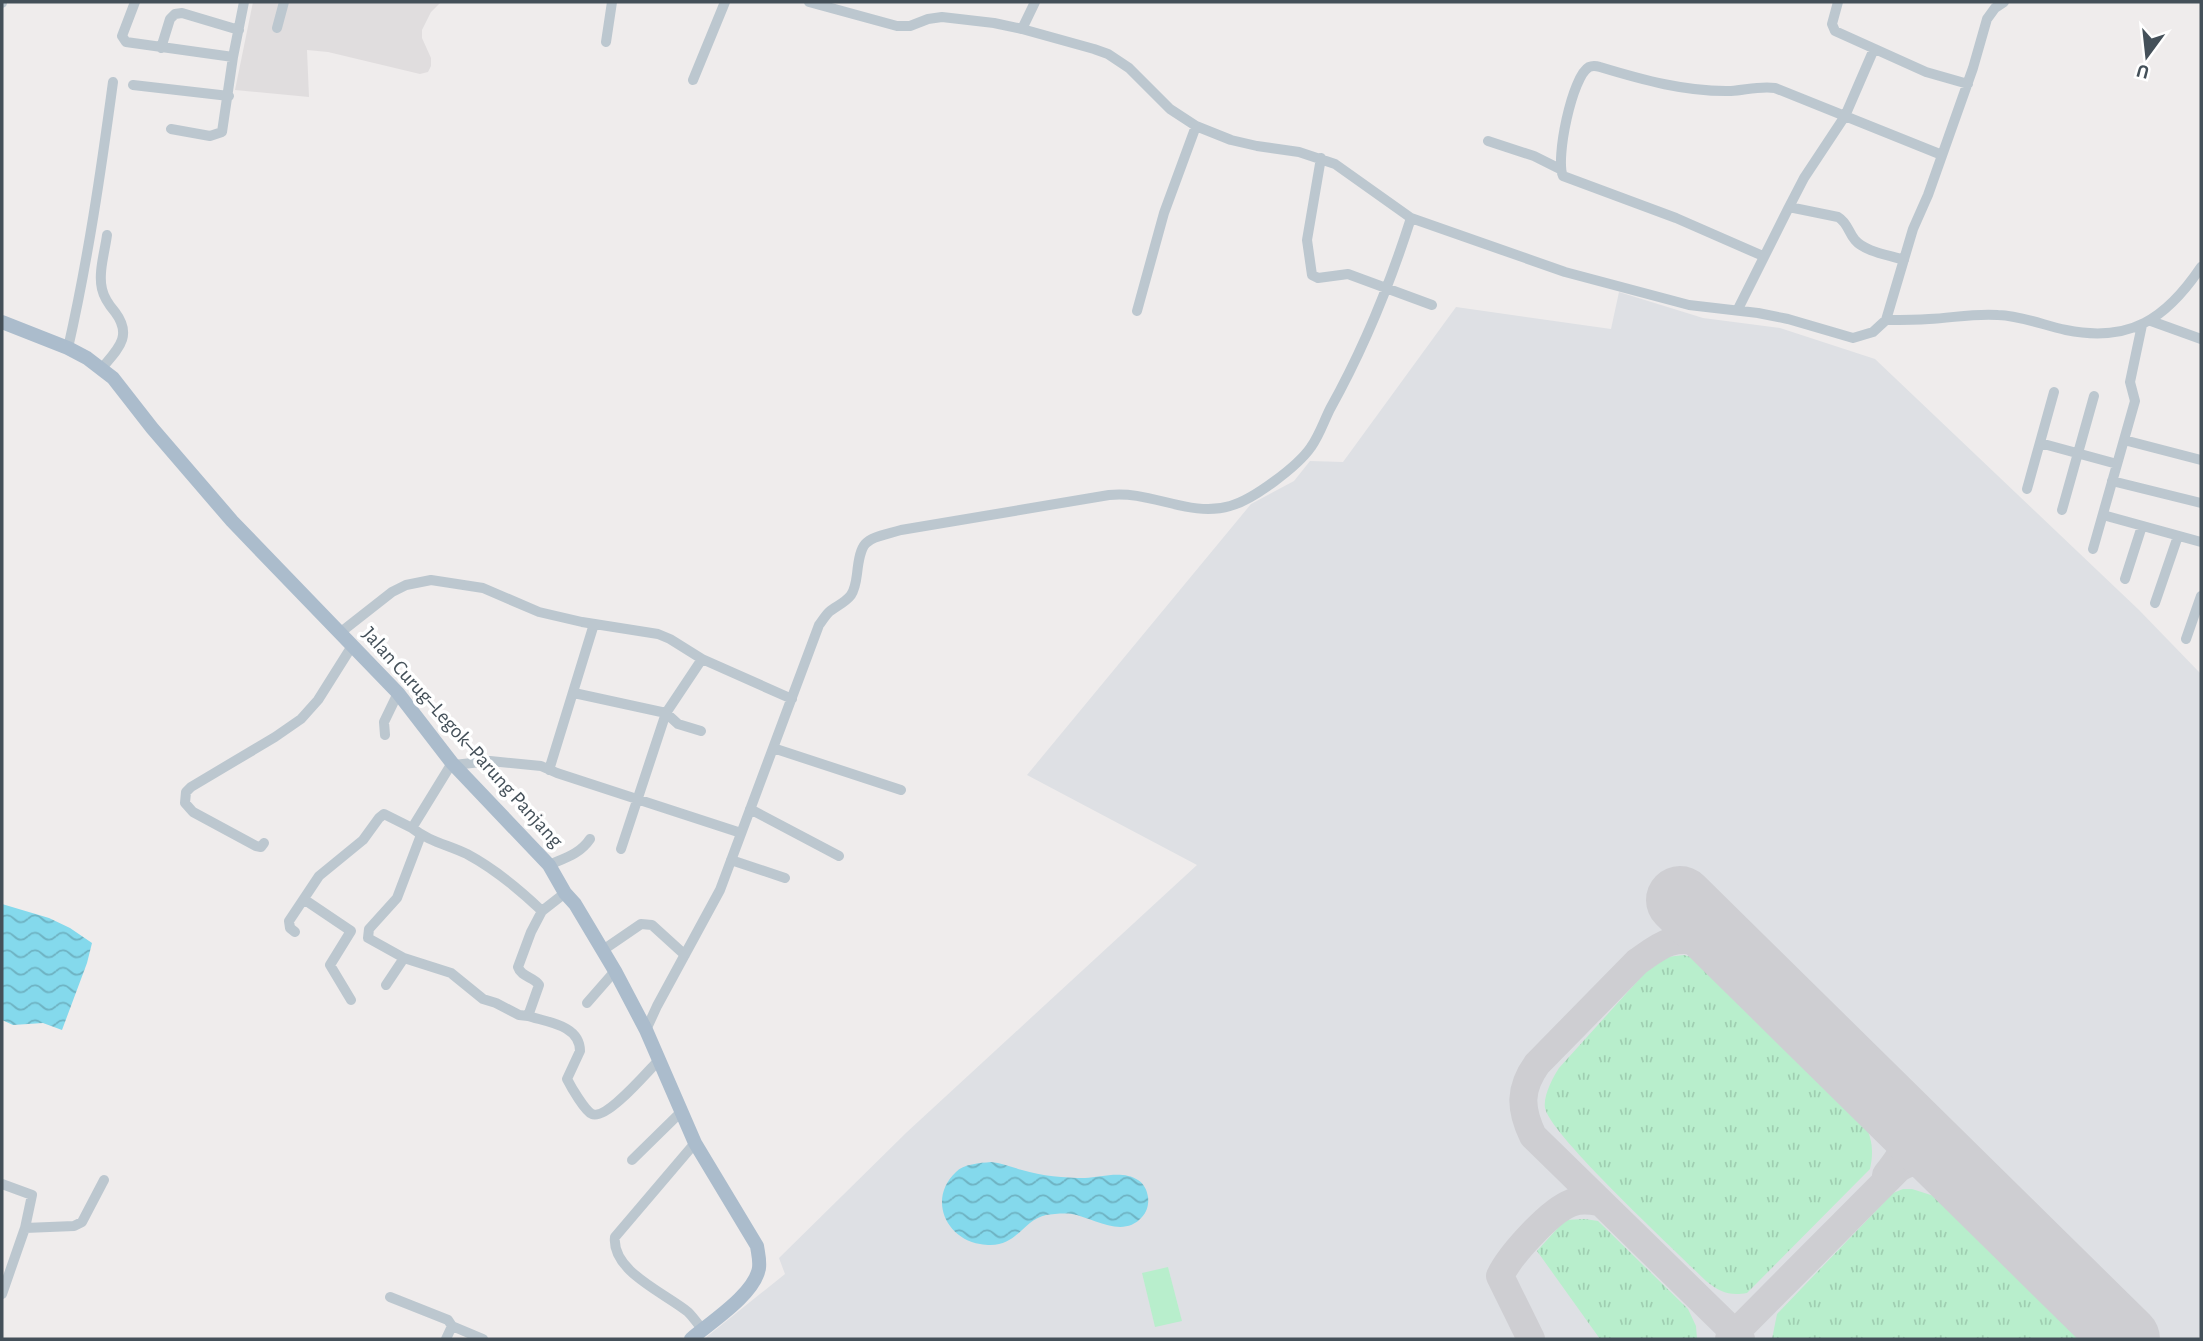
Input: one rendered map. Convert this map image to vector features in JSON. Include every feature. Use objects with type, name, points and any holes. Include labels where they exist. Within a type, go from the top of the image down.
[{"type":"main road","name":"Jalan Curug–Legok–Parung Panjang","points":[[2,322],[68,348],[102,368],[113,378],[152,428],[257,548],[398,693],[453,764],[549,864],[615,971],[646,1030],[695,1143],[757,1245],[759,1271],[748,1290],[697,1334]]},
{"type":"street","points":[[135,2],[122,36],[124,41],[233,57]]},
{"type":"street","points":[[171,129],[210,136],[219,134],[224,128],[233,57],[244,2]]},
{"type":"street","points":[[277,28],[284,2]]},
{"type":"street","points":[[606,42],[612,2]]},
{"type":"street","points":[[692,79],[725,2]]},
{"type":"street","points":[[809,2],[902,27],[942,17],[994,23],[1108,54],[1129,68],[1170,110],[1196,126],[1231,140],[1321,158],[1350,173],[1411,218],[1565,272],[1689,304],[1738,309],[1788,319],[1853,338],[1873,332],[1886,320],[1913,229],[1968,84],[1987,19],[1995,8],[2004,2]]},
{"type":"street","points":[[1022,29],[1035,2]]},
{"type":"street","points":[[1838,2],[1832,24],[1835,31],[1926,72],[1968,84]]},
{"type":"street","points":[[161,48],[174,13],[239,30]]},
{"type":"street","points":[[1738,309],[1804,178],[1845,116],[1874,48]]},
{"type":"street","points":[[1763,256],[1676,218],[1565,178],[1560,169],[1560,153],[1571,102],[1578,82],[1587,68],[1600,66],[1660,84],[1730,91],[1762,86],[1775,88],[1942,155]]},
{"type":"street","points":[[68,348],[99,179],[113,82]]},
{"type":"street","points":[[133,85],[229,96]]},
{"type":"street","points":[[1137,311],[1164,213],[1196,126]]},
{"type":"street","points":[[1488,141],[1534,156],[1560,169]]},
{"type":"street","points":[[1321,158],[1307,240],[1312,275],[1318,278],[1349,274],[1432,305]]},
{"type":"street","points":[[1789,206],[1838,217],[1844,221],[1852,237],[1860,245],[1904,260]]},
{"type":"street","points":[[646,1030],[720,890],[819,625],[828,613],[852,593],[860,549],[873,538],[901,530],[1110,495],[1132,494],[1210,509],[1230,506],[1251,497],[1295,465],[1312,446],[1350,374],[1387,289],[1411,218]]},
{"type":"street","points":[[102,368],[115,352],[124,331],[122,322],[104,296],[101,286],[107,235]]},
{"type":"street","points":[[1886,320],[1927,320],[1982,314],[2013,316],[2066,330],[2093,333],[2124,330],[2147,323],[2183,291],[2201,267]]},
{"type":"street","points":[[2147,323],[2201,339]]},
{"type":"street","points":[[2093,549],[2135,401],[2130,382],[2147,323]]},
{"type":"street","points":[[2027,489],[2054,392]]},
{"type":"street","points":[[2062,510],[2094,396]]},
{"type":"street","points":[[2124,440],[2201,460]]},
{"type":"street","points":[[2040,443],[2117,464]]},
{"type":"street","points":[[2112,481],[2201,503]]},
{"type":"street","points":[[2103,515],[2201,542]]},
{"type":"street","points":[[2125,579],[2142,526]]},
{"type":"street","points":[[2155,603],[2178,536]]},
{"type":"street","points":[[341,632],[391,592],[406,585],[431,580],[484,588],[539,612],[658,634],[702,659],[792,699]]},
{"type":"street","points":[[2186,639],[2201,596]]},
{"type":"street","points":[[549,770],[594,624]]},
{"type":"street","points":[[264,844],[261,847],[256,846],[192,812],[185,803],[186,792],[301,719],[318,700],[352,646]]},
{"type":"street","points":[[621,849],[666,713],[702,659]]},
{"type":"street","points":[[574,692],[666,713],[678,724],[701,731]]},
{"type":"street","points":[[385,735],[384,722],[398,693]]},
{"type":"street","points":[[774,748],[901,790]]},
{"type":"street","points":[[658,1061],[606,1112],[594,1115],[582,1105],[567,1079],[580,1051],[576,1038],[558,1023],[519,1015],[483,999],[451,973],[404,958],[372,942],[367,935],[369,929],[397,898],[416,831],[453,764],[490,761],[536,765],[741,833]]},
{"type":"street","points":[[750,809],[839,856]]},
{"type":"street","points":[[295,932],[290,928],[289,921],[319,876],[363,840],[384,814],[484,865],[520,890],[542,911]]},
{"type":"street","points":[[549,864],[572,856],[586,846],[590,839]]},
{"type":"street","points":[[732,860],[785,878]]},
{"type":"street","points":[[528,1016],[539,985],[536,980],[520,972],[518,967],[542,911],[565,893]]},
{"type":"street","points":[[305,900],[351,931],[330,965],[351,1000]]},
{"type":"street","points":[[603,950],[646,923],[652,925],[685,955]]},
{"type":"street","points":[[386,985],[404,958]]},
{"type":"street","points":[[587,1003],[615,971]]},
{"type":"street","points":[[632,1160],[681,1111]]},
{"type":"street","points":[[695,1143],[615,1237],[614,1242],[619,1258],[628,1270],[690,1314],[697,1334]]},
{"type":"street","points":[[25,1228],[74,1226],[82,1222],[104,1180]]},
{"type":"street","points":[[2,1184],[32,1195],[25,1228],[3,1288]]},
{"type":"street","points":[[390,1297],[448,1320],[452,1326],[483,1339]]},
{"type":"street","points":[[446,1339],[452,1326]]},
{"type":"shaded area","points":[[253,2],[441,2],[431,12],[422,30],[431,66],[428,72],[420,74],[328,52],[307,50],[309,97],[235,90]]},
{"type":"shaded area","points":[[1619,292],[1703,318],[1780,328],[1875,359],[2139,610],[2201,674],[2201,1339],[704,1339],[785,1274],[779,1258],[907,1132],[1197,865],[1027,775],[1251,504],[1294,481],[1310,461],[1343,462],[1456,307],[1611,329]]},
{"type":"green space","points":[[1667,957],[1691,957],[1868,1131],[1871,1141],[1870,1169],[1747,1293],[1725,1292],[1706,1281],[1568,1143],[1545,1108],[1547,1092],[1559,1068],[1652,965]]},
{"type":"green space","points":[[1903,1189],[1934,1196],[2079,1339],[1772,1339],[1777,1314],[1893,1193]]},
{"type":"green space","points":[[1565,1220],[1598,1221],[1688,1309],[1696,1326],[1697,1339],[1600,1339],[1537,1251]]},
{"type":"green space","points":[[1168,1267],[1182,1321],[1155,1327],[1142,1273]]},
{"type":"water","points":[[2,904],[49,918],[92,943],[62,1030],[43,1023],[13,1025],[2,1020]]},
{"type":"water","points":[[991,1162],[1053,1176],[1085,1178],[1126,1175],[1144,1185],[1147,1208],[1142,1217],[1134,1223],[1117,1227],[1072,1214],[1046,1215],[1037,1218],[1002,1243],[980,1244],[958,1234],[950,1225],[944,1216],[943,1193],[959,1169],[972,1164]]},
{"type":"taxiway","points":[[1741,1339],[1533,1136],[1523,1099],[1527,1082],[1537,1064],[1637,962],[1661,946],[1681,940],[1705,943],[1737,960],[1755,974]]},
{"type":"taxiway","points":[[1886,1175],[1900,1157],[1906,1142],[1903,1127],[1891,1108]]},
{"type":"taxiway","points":[[1729,1339],[1899,1168],[1919,1160],[1928,1160],[1944,1167],[1970,1185]]},
{"type":"taxiway","points":[[1531,1339],[1500,1276],[1521,1246],[1552,1215],[1574,1202],[1599,1202]]},
{"type":"runway","points":[[1680,900],[2126,1339]]}]
